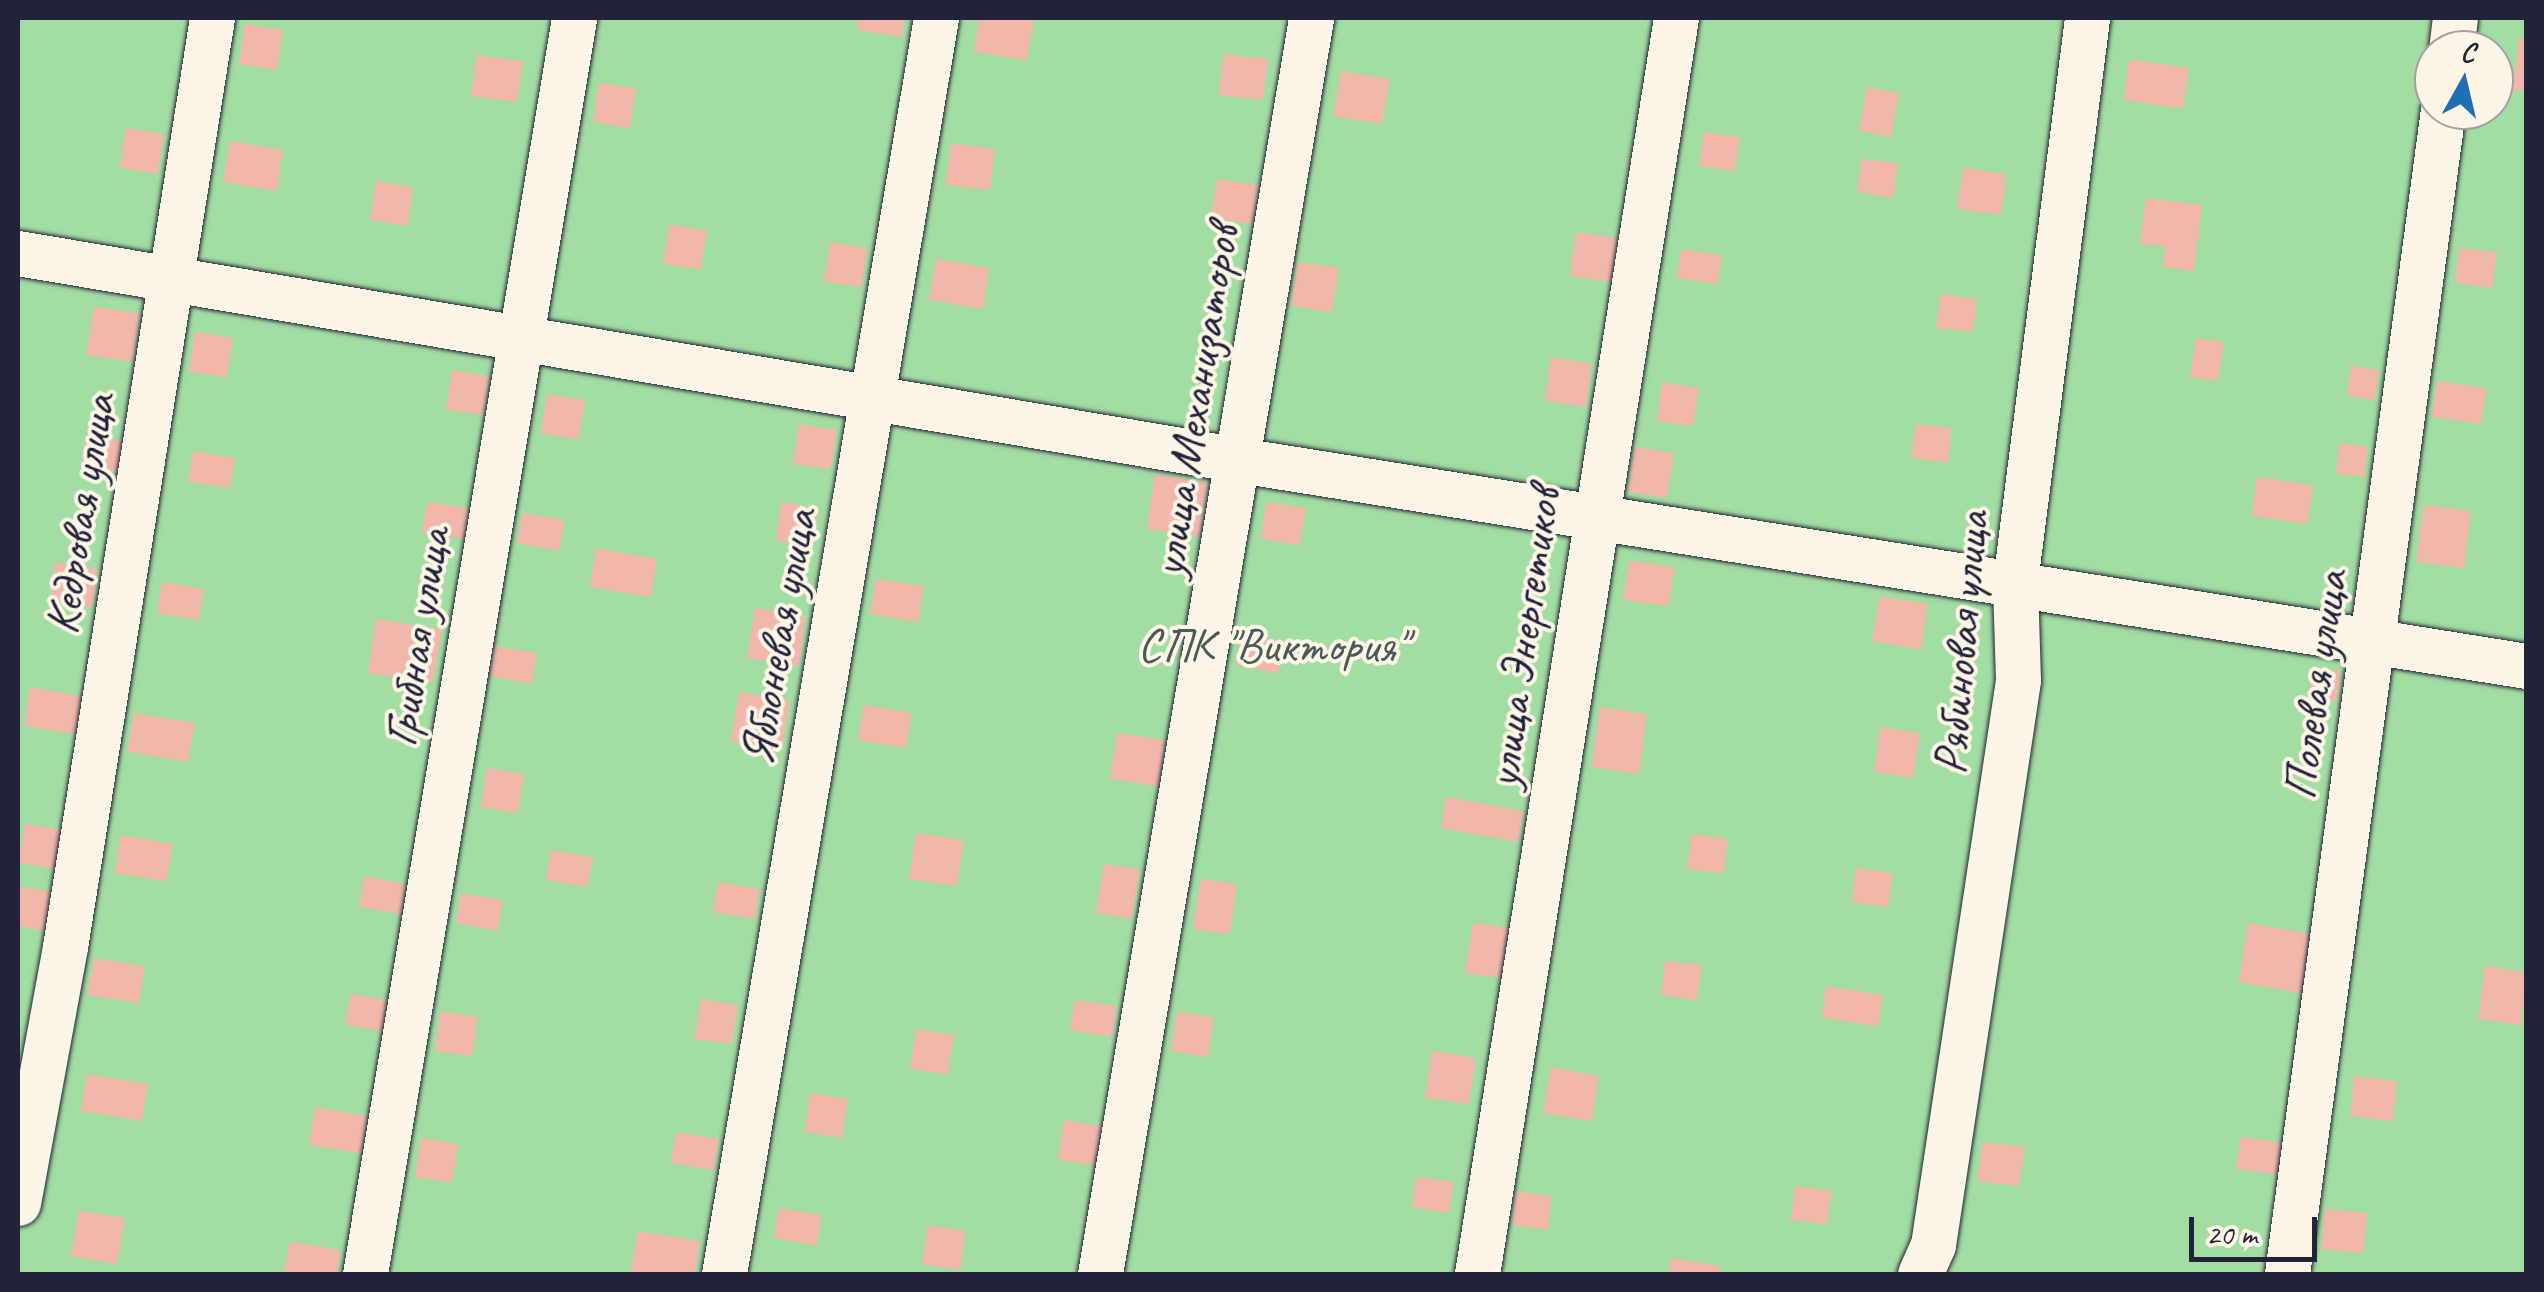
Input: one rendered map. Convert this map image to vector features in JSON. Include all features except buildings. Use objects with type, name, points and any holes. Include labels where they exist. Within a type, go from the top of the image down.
[{"type":"street","name":"Кедровая улица","points":[[18,1203],[65,948],[212,18]]},
{"type":"street","name":"Грибная улица","points":[[365,1274],[574,18]]},
{"type":"street","name":"Яблоневая улица","points":[[724,1274],[936,18]]},
{"type":"street","name":"улица Механизаторов","points":[[1100,1274],[1311,18]]},
{"type":"street","name":"улица Энергетиков","points":[[1476,1274],[1593,518],[1676,18]]},
{"type":"street","name":"Рябиновая улица","points":[[1920,1274],[1933,1246],[2018,680],[2014,582],[2088,18]]},
{"type":"street","name":"Полевая улица","points":[[2287,1274],[2440,130]]},
{"type":"street","points":[[18,253],[1239,460],[2526,666]]},
{"type":"green space","name":"СПК \"Виктория\"","points":[[18,18],[2526,18],[2526,1274],[18,1274]]}]
